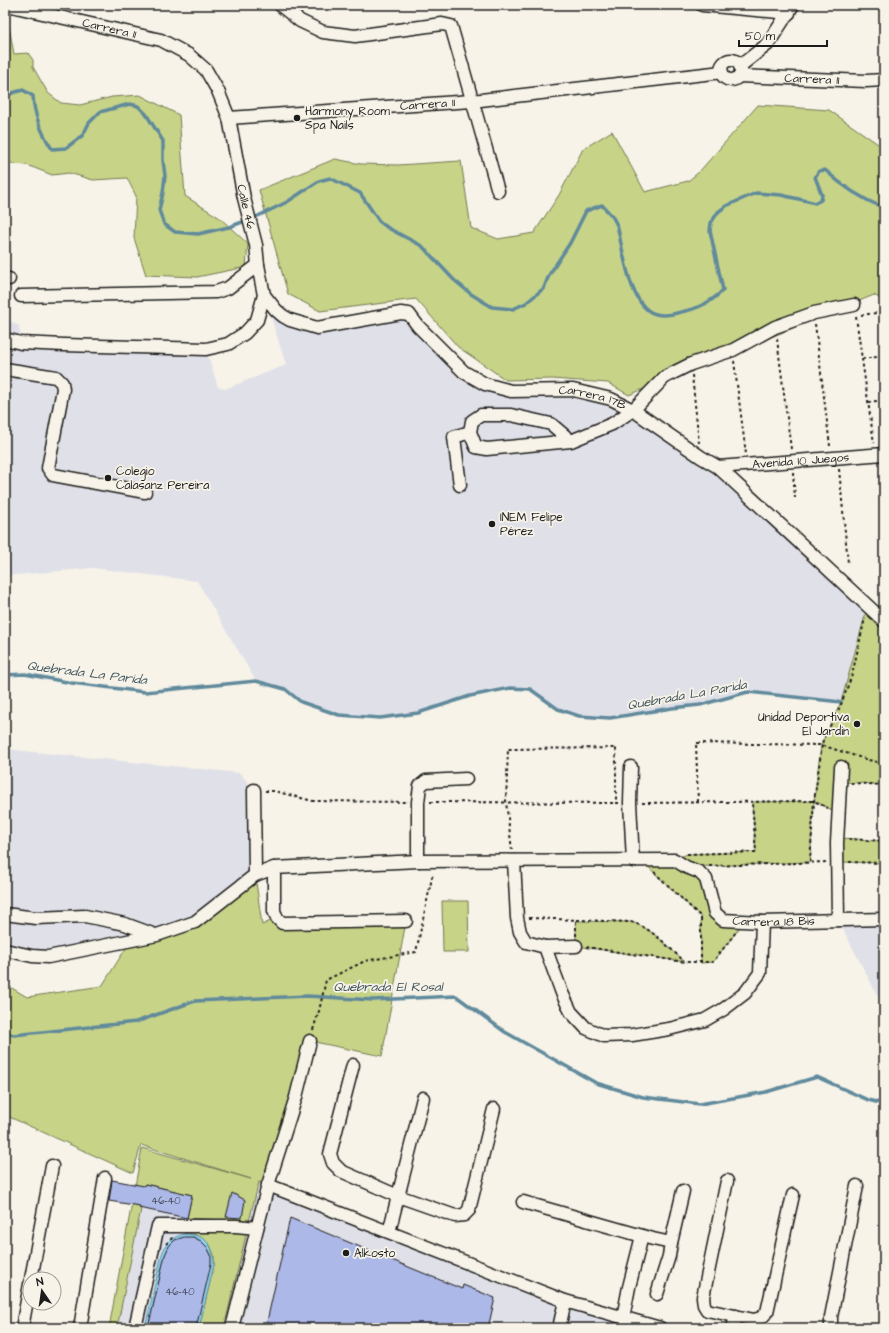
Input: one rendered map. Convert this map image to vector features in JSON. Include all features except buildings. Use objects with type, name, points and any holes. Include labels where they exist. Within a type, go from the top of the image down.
[{"type":"street","name":"Carrera 11","points":[[7,5],[161,40],[189,55],[206,70],[218,91],[228,118],[472,101],[722,72],[723,64],[734,61],[740,71],[866,81],[884,80]]},
{"type":"street","points":[[280,5],[300,21],[323,32],[355,36],[442,24],[451,26],[498,191]]},
{"type":"street","points":[[702,5],[791,9]]},
{"type":"street","points":[[740,71],[768,44],[791,9]]},
{"type":"street","name":"Calle 46","points":[[228,118],[244,198],[256,245],[264,295]]},
{"type":"street","points":[[21,296],[216,292],[228,288],[258,265]]},
{"type":"street","points":[[5,339],[21,342],[64,345],[206,349],[228,344],[245,333],[257,320],[264,295]]},
{"type":"street","name":"Carrera 17B","points":[[264,295],[283,316],[290,320],[317,328],[401,313],[409,314],[418,326],[464,372],[485,384],[511,391],[573,390],[611,399],[633,410],[718,467],[884,620]]},
{"type":"street","points":[[571,441],[552,424],[511,415],[481,415],[472,421],[470,432],[476,446],[487,449],[571,441],[612,424],[633,410],[665,377],[691,364],[733,350],[775,328],[814,313],[854,306]]},
{"type":"street","points":[[5,369],[56,377],[62,383],[63,389],[48,468],[53,475],[145,492]]},
{"type":"street","points":[[460,485],[454,437],[470,432]]},
{"type":"street","name":"Avenida 10 Juegos","points":[[718,467],[880,454]]},
{"type":"street","points":[[631,767],[630,803],[637,861]]},
{"type":"street","points":[[838,920],[836,849],[841,767]]},
{"type":"street","points":[[418,861],[418,802],[420,786],[426,781],[466,779]]},
{"type":"street","points":[[254,790],[255,875]]},
{"type":"street","points":[[5,950],[32,956],[48,957],[157,935],[196,922],[255,875],[274,868],[418,861],[675,860]]},
{"type":"street","name":"Carrera 18 Bis","points":[[675,860],[686,867],[699,872],[706,879],[715,913],[723,920],[762,922],[884,919]]},
{"type":"street","points":[[514,861],[517,918],[520,932],[526,942],[545,948],[576,946]]},
{"type":"street","points":[[274,868],[274,911],[277,918],[282,923],[406,921]]},
{"type":"street","points":[[5,914],[36,918],[85,916],[125,924],[157,935]]},
{"type":"street","points":[[545,948],[571,1012],[586,1028],[604,1036],[632,1036],[705,1020],[724,1009],[745,993],[760,973],[762,922]]},
{"type":"street","points":[[232,1328],[268,1185],[296,1097],[310,1041]]},
{"type":"street","points":[[353,1065],[330,1154],[333,1163],[341,1171],[398,1196],[456,1216],[464,1215],[469,1210],[494,1109]]},
{"type":"street","points":[[389,1232],[423,1098]]},
{"type":"street","points":[[32,1271],[52,1166]]},
{"type":"street","points":[[80,1328],[105,1178]]},
{"type":"street","points":[[727,1182],[703,1297],[704,1305],[708,1310],[754,1320],[761,1318],[767,1312],[793,1195]]},
{"type":"street","points":[[268,1185],[565,1301],[660,1328]]},
{"type":"street","points":[[831,1328],[831,1317],[857,1186]]},
{"type":"street","points":[[657,1294],[669,1256],[683,1191]]},
{"type":"street","points":[[523,1202],[671,1243]]},
{"type":"street","points":[[135,1328],[158,1226],[236,1226],[257,1228]]},
{"type":"street","points":[[623,1318],[628,1287],[642,1236]]},
{"type":"street","points":[[559,1328],[565,1301]]},
{"type":"street","points":[[22,1328],[25,1311]]},
{"type":"street","points":[[733,1328],[736,1316]]},
{"type":"path","points":[[884,312],[856,316],[868,402],[880,454],[884,500]]},
{"type":"path","points":[[814,313],[848,563]]},
{"type":"path","points":[[775,328],[792,460],[795,498]]},
{"type":"path","points":[[733,350],[747,464]]},
{"type":"path","points":[[862,358],[884,356]]},
{"type":"path","points":[[691,364],[701,457]]},
{"type":"path","points":[[868,402],[884,400]]},
{"type":"path","points":[[709,866],[810,862],[814,801],[822,739],[840,707],[852,675],[868,605]]},
{"type":"path","points":[[698,802],[696,743],[821,745],[865,760],[884,764]]},
{"type":"path","points":[[418,802],[506,802],[616,803],[616,748],[508,749],[506,802],[514,861]]},
{"type":"path","points":[[845,782],[884,785]]},
{"type":"path","points":[[254,790],[274,791],[313,801],[404,802]]},
{"type":"path","points":[[630,803],[814,801]]},
{"type":"path","points":[[675,860],[687,854],[756,852],[752,802]]},
{"type":"path","points":[[841,838],[884,841]]},
{"type":"path","points":[[637,861],[701,917],[702,963]]},
{"type":"path","points":[[310,1041],[326,980],[366,961],[416,952],[435,862]]},
{"type":"path","points":[[847,862],[884,862]]},
{"type":"path","points":[[517,918],[632,922],[648,929],[685,962]]},
{"type":"path","points":[[576,946],[685,962],[713,962],[744,922]]},
{"type":"path","points":[[164,1249],[166,1244],[178,1235]]},
{"type":"shaded area","name":"INEM Felipe Pérez","points":[[264,295],[276,310],[309,327],[401,313],[485,384],[611,399],[701,457],[868,605],[841,702],[748,692],[700,705],[610,718],[579,716],[558,709],[530,689],[510,688],[470,696],[418,713],[380,718],[339,715],[301,702],[285,689],[256,681],[197,581],[93,568],[5,576],[5,318],[19,326],[21,342],[206,349],[218,387],[225,389],[286,365]]},
{"type":"shaded area","points":[[5,749],[240,773],[254,790],[255,875],[195,922],[48,957],[5,950]]},
{"type":"shaded area","points":[[884,919],[884,1008],[838,920]]},
{"type":"shaded area","points":[[142,1148],[268,1185],[565,1301],[660,1328],[109,1328]]},
{"type":"green space","points":[[5,5],[14,54],[28,53],[33,60],[33,67],[48,93],[61,103],[80,105],[112,97],[140,95],[179,115],[185,196],[220,218],[248,244],[246,267],[197,277],[146,275],[134,238],[136,196],[127,178],[93,180],[69,173],[52,175],[27,165],[13,164],[5,159]]},
{"type":"green space","points":[[758,105],[829,110],[878,144],[884,145],[884,301],[874,295],[629,395],[608,383],[552,379],[506,380],[458,347],[416,299],[320,311],[288,294],[259,190],[335,159],[361,164],[398,165],[461,161],[471,228],[498,239],[534,233],[559,195],[583,149],[612,131],[645,192],[688,181],[699,172]]},
{"type":"green space","name":"Unidad Deportiva El Jardín","points":[[868,605],[884,621],[884,785],[845,782],[838,813],[814,801],[821,745],[841,702]]},
{"type":"green space","points":[[814,801],[810,862],[687,867],[699,872],[715,913],[744,922],[713,962],[701,963],[701,917],[642,861],[675,860],[687,854],[756,852],[752,802]]},
{"type":"green space","points":[[841,838],[884,841],[884,863],[839,862]]},
{"type":"green space","points":[[255,875],[262,925],[277,918],[406,921],[382,1056],[310,1041],[268,1185],[259,1182],[249,1221],[187,1218],[192,1195],[145,1184],[139,1208],[141,1209],[117,1328],[109,1328],[142,1148],[251,1179],[141,1145],[133,1173],[5,1115],[5,984],[27,997],[102,986],[128,945],[190,924]]},
{"type":"green space","points":[[442,901],[468,901],[469,952],[443,952]]},
{"type":"green space","points":[[576,921],[631,922],[653,933],[685,962],[576,946]]},
{"type":"green space","points":[[191,1231],[243,1232],[246,1235],[224,1328],[199,1328],[214,1265],[214,1255],[210,1245],[194,1234],[184,1234]]},
{"type":"water","points":[[184,1234],[191,1234],[203,1238],[210,1246],[214,1258],[214,1265],[199,1328],[196,1328],[211,1255],[204,1244],[193,1237],[165,1255],[148,1328],[145,1328],[162,1254],[170,1241]]},
{"type":"waterway","points":[[5,98],[12,93],[23,90],[33,96],[39,124],[52,149],[66,148],[83,135],[89,123],[100,112],[130,104],[138,106],[146,114],[163,141],[165,176],[159,210],[164,224],[175,232],[198,234],[229,227],[256,217],[287,202],[319,181],[330,178],[360,193],[379,221],[388,228],[422,246],[454,280],[471,294],[492,307],[513,309],[526,303],[544,288],[549,275],[570,243],[586,211],[602,205],[612,216],[617,225],[629,276],[639,301],[647,309],[656,314],[662,315],[687,311],[698,307],[714,298],[723,290],[710,231],[711,223],[718,212],[726,206],[756,193],[781,195],[815,203],[821,200],[822,195],[815,177],[819,171],[825,170],[853,192],[884,208]]},
{"type":"waterway","name":"Quebrada La Parida","points":[[5,675],[25,674],[72,683],[145,692],[256,681],[285,689],[301,702],[339,715],[380,718],[418,713],[470,696],[510,688],[530,689],[558,709],[579,716],[610,718],[700,705],[748,692],[841,702]]},
{"type":"waterway","name":"Quebrada El Rosal","points":[[5,1033],[14,1035],[136,1022],[195,1001],[308,996],[373,1000],[456,996],[505,1032],[596,1083],[643,1097],[700,1104],[766,1092],[817,1077],[868,1100],[884,1104]]},
{"type":"place","name":"Harmony Room Spa Nails","points":[[297,118]]},
{"type":"place","name":"Colegio Calasanz Pereira","points":[[108,478]]},
{"type":"place","name":"INEM Felipe Pérez","points":[[492,524]]},
{"type":"place","name":"Unidad Deportiva El Jardín","points":[[857,724]]},
{"type":"place","name":"Alkosto","points":[[346,1253]]}]
